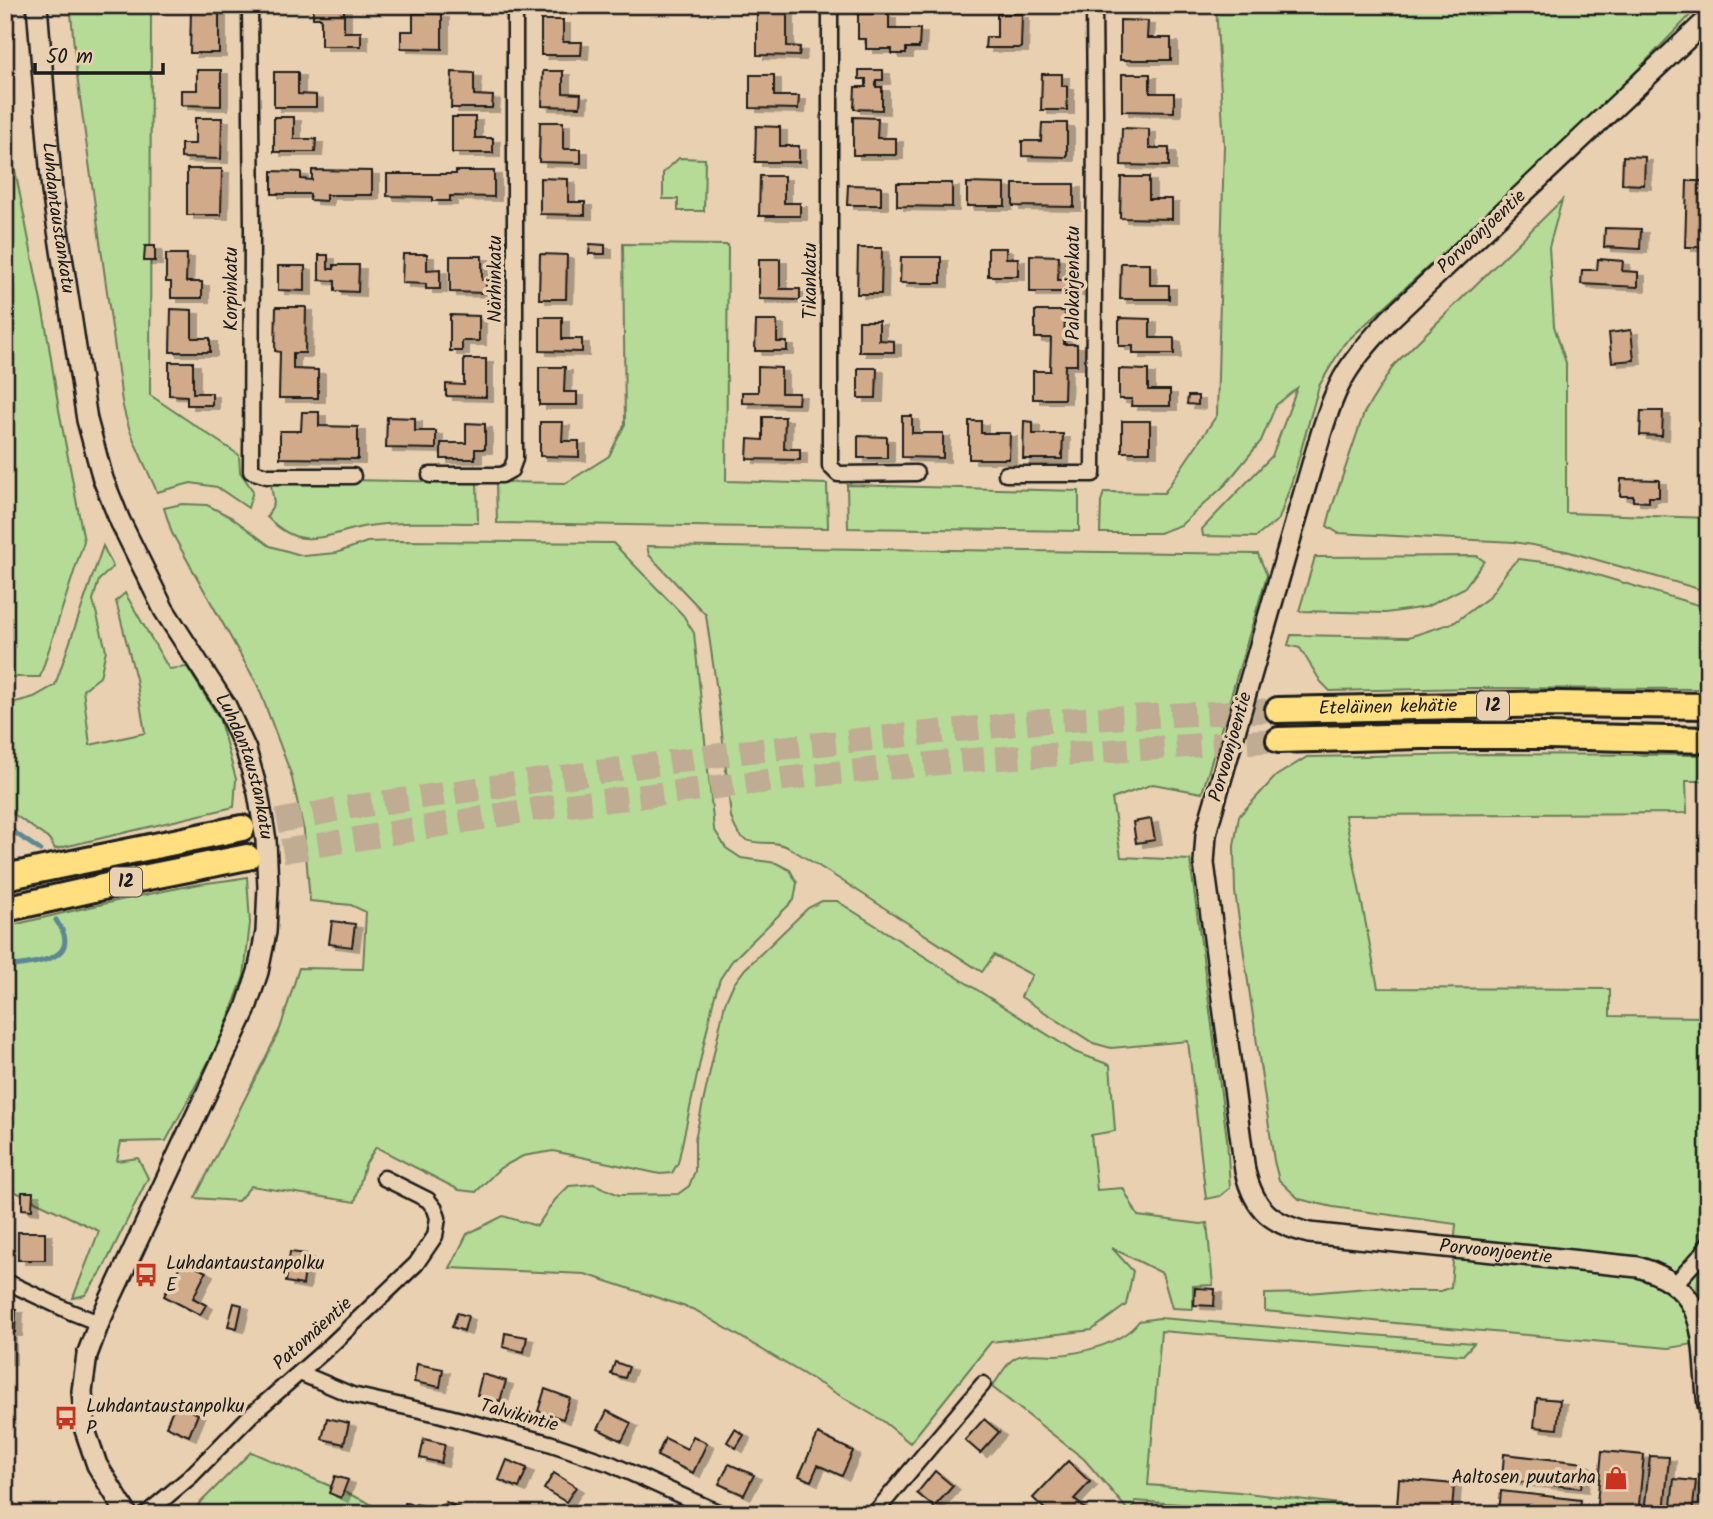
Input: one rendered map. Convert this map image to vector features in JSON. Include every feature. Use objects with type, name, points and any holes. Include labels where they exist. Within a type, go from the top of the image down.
[{"type":"highway","name":"Eteläinen kehätie","points":[[1278,710],[1555,704],[1708,706]]},
{"type":"highway","name":"Eteläinen kehätie","points":[[1279,740],[1421,736],[1708,740]]},
{"type":"highway","name":"12","points":[[5,877],[242,828]]},
{"type":"highway","name":"12","points":[[5,909],[247,857]]},
{"type":"street","name":"Luhdantaustankatu","points":[[37,5],[52,191],[90,432],[103,479],[120,521],[164,610],[226,706],[246,750],[258,793],[266,840],[266,932],[258,972],[245,1011],[99,1322],[87,1355],[82,1391],[85,1430],[97,1465],[128,1514]]},
{"type":"street","name":"Korpinkatu","points":[[250,5],[251,471],[267,476],[353,476]]},
{"type":"street","name":"Närhinkatu","points":[[430,475],[502,475],[511,470],[515,459],[515,5]]},
{"type":"street","name":"Tikankatu","points":[[830,5],[830,466],[838,474],[916,473]]},
{"type":"street","name":"Palokärjenkatu","points":[[1006,474],[1093,474],[1094,5]]},
{"type":"street","name":"Porvoonjoentie","points":[[1708,19],[1389,320],[1354,362],[1340,384],[1315,454],[1209,822],[1205,849],[1206,880],[1245,1171],[1254,1198],[1265,1213],[1278,1222],[1309,1233],[1638,1267],[1657,1273],[1675,1284],[1695,1306],[1706,1366],[1708,1405]]},
{"type":"street","name":"Patomäentie","points":[[146,1514],[190,1477],[250,1416],[416,1264],[435,1236],[438,1217],[428,1200],[384,1178]]},
{"type":"street","points":[[1675,1284],[1708,1244]]},
{"type":"street","points":[[5,1281],[99,1322]]},
{"type":"street","name":"Talvikintie","points":[[300,1373],[352,1395],[537,1440],[611,1464],[722,1514]]},
{"type":"street","points":[[874,1514],[983,1384]]},
{"type":"green space","points":[[75,5],[151,5],[150,395],[239,455],[240,472],[253,491],[248,508],[217,487],[191,483],[157,492],[129,426],[122,399],[76,69],[71,13]]},
{"type":"green space","points":[[1216,5],[1700,5],[1597,112],[1344,344],[1319,386],[1279,519],[1256,537],[1203,536],[1202,529],[1272,456],[1297,388],[1276,405],[1261,441],[1225,485],[1181,525],[1159,533],[1100,533],[1104,492],[1164,493],[1217,415],[1224,145]]},
{"type":"green space","points":[[5,119],[84,541],[40,677],[5,677]]},
{"type":"green space","points":[[679,158],[705,159],[704,211],[678,211],[678,199],[663,199],[663,173]]},
{"type":"green space","points":[[1562,200],[1549,247],[1554,326],[1566,363],[1566,513],[1708,518],[1708,590],[1566,551],[1514,542],[1338,533],[1327,526],[1364,413],[1394,365]]},
{"type":"green space","points":[[623,244],[728,245],[726,481],[827,484],[828,528],[497,523],[496,482],[566,483],[609,456],[625,424]]},
{"type":"green space","points":[[270,479],[477,482],[478,523],[382,524],[321,537],[294,536],[267,517],[274,503]]},
{"type":"green space","points":[[847,485],[1079,491],[1079,531],[848,528]]},
{"type":"green space","points":[[182,504],[207,505],[231,517],[270,546],[304,556],[336,553],[367,542],[613,543],[683,615],[694,633],[714,829],[726,848],[741,858],[776,863],[790,870],[797,883],[794,900],[732,961],[720,979],[678,1163],[672,1173],[660,1174],[553,1151],[523,1156],[500,1168],[476,1192],[459,1190],[376,1147],[365,1165],[355,1202],[251,1186],[238,1201],[195,1198],[280,1029],[299,968],[363,969],[366,912],[351,905],[310,901],[304,831],[291,774],[258,686],[172,533],[164,508]]},
{"type":"green space","points":[[103,546],[113,567],[99,580],[93,600],[106,650],[100,677],[83,690],[90,745],[145,733],[136,679],[116,601],[125,593],[169,669],[187,667],[219,718],[236,779],[234,807],[55,849],[50,840],[11,812],[5,814],[5,705],[34,697],[55,685]]},
{"type":"green space","points":[[647,546],[1258,554],[1267,575],[1202,793],[1153,784],[1112,799],[1121,857],[1190,860],[1227,1139],[1230,1188],[1220,1196],[1206,1199],[1188,1041],[1111,1048],[1093,1043],[1021,997],[1032,975],[994,955],[982,972],[791,849],[772,843],[748,841],[742,837],[731,817],[706,615],[649,555]]},
{"type":"green space","points":[[1477,556],[1484,561],[1464,588],[1426,607],[1386,613],[1299,611],[1315,557]]},
{"type":"green space","points":[[1518,559],[1560,564],[1708,606],[1708,689],[1472,688],[1330,691],[1321,682],[1300,648],[1288,645],[1291,635],[1409,637],[1455,622],[1489,597]]},
{"type":"green space","points":[[1485,754],[1708,755],[1708,781],[1686,781],[1687,813],[1345,815],[1378,988],[1610,989],[1610,1016],[1708,1017],[1705,1164],[1694,1344],[1669,1348],[1265,1311],[1265,1294],[1380,1287],[1398,1291],[1441,1291],[1451,1287],[1456,1224],[1333,1207],[1299,1199],[1279,1180],[1235,892],[1234,846],[1239,816],[1276,776],[1307,757]]},
{"type":"green space","points":[[247,877],[250,923],[244,976],[220,1040],[166,1141],[121,1142],[117,1161],[138,1158],[148,1178],[102,1271],[85,1295],[73,1298],[99,1231],[5,1187],[5,927],[143,895]]},
{"type":"green space","points":[[822,901],[837,901],[1075,1052],[1110,1065],[1115,1131],[1091,1135],[1097,1190],[1123,1188],[1138,1216],[1207,1223],[1213,1285],[1193,1286],[1193,1309],[1172,1308],[1162,1273],[1112,1248],[1133,1271],[1126,1305],[1092,1330],[991,1342],[910,1443],[883,1421],[695,1310],[585,1274],[450,1268],[467,1234],[503,1216],[537,1226],[555,1200],[569,1186],[594,1184],[619,1195],[678,1194],[689,1186],[695,1171],[695,1139],[725,1003],[733,985],[745,969],[808,908]]},
{"type":"green space","points":[[1159,1318],[1474,1343],[1463,1355],[1161,1331],[1148,1485],[1239,1492],[1373,1508],[1288,1511],[1135,1501],[1131,1514],[1084,1459],[992,1387],[1006,1366],[1016,1357],[1089,1350],[1123,1335],[1139,1321]]},
{"type":"green space","points":[[251,1452],[365,1501],[387,1514],[189,1514]]},
{"type":"building","points":[[313,5],[344,6],[344,32],[361,32],[361,46],[321,46],[321,18],[313,18]]},
{"type":"building","points":[[191,10],[219,10],[219,53],[190,53]]},
{"type":"building","points":[[757,11],[787,11],[787,46],[800,47],[799,56],[757,55]]},
{"type":"building","points":[[413,13],[442,14],[442,49],[401,48],[401,31],[413,31]]},
{"type":"building","points":[[858,14],[889,14],[889,29],[920,29],[919,48],[906,48],[906,54],[892,54],[892,49],[866,49],[866,39],[858,39]]},
{"type":"building","points":[[997,14],[1022,14],[1021,48],[985,48],[986,37],[997,37]]},
{"type":"building","points":[[541,20],[563,20],[563,42],[582,42],[581,55],[541,55]]},
{"type":"building","points":[[1120,20],[1148,21],[1147,38],[1171,38],[1171,60],[1120,60]]},
{"type":"building","points":[[197,70],[221,70],[221,106],[181,105],[181,90],[197,90]]},
{"type":"building","points":[[859,70],[883,70],[883,80],[876,80],[876,87],[882,87],[882,110],[854,109],[855,87],[866,87],[866,79],[859,79]]},
{"type":"building","points":[[543,71],[563,71],[563,93],[581,94],[580,107],[542,106]]},
{"type":"building","points":[[274,72],[298,72],[298,94],[316,95],[316,107],[274,107]]},
{"type":"building","points":[[452,72],[474,73],[474,95],[493,96],[492,108],[451,108]]},
{"type":"building","points":[[1042,74],[1062,74],[1062,86],[1067,86],[1067,110],[1041,110]]},
{"type":"building","points":[[1122,74],[1150,74],[1150,93],[1174,93],[1174,112],[1122,111]]},
{"type":"building","points":[[750,75],[774,75],[774,96],[799,96],[798,109],[750,108]]},
{"type":"building","points":[[274,117],[294,117],[294,139],[316,139],[315,152],[274,152]]},
{"type":"building","points":[[452,117],[475,117],[475,138],[493,138],[493,153],[452,153]]},
{"type":"building","points":[[853,117],[878,118],[877,138],[896,138],[896,155],[853,155]]},
{"type":"building","points":[[195,118],[222,118],[221,159],[181,158],[181,144],[195,144]]},
{"type":"building","points":[[540,122],[563,122],[563,149],[581,149],[581,163],[539,162]]},
{"type":"building","points":[[1042,123],[1067,123],[1067,157],[1022,156],[1022,141],[1041,141]]},
{"type":"building","points":[[756,126],[780,127],[780,146],[799,146],[799,162],[755,162]]},
{"type":"building","points":[[1122,128],[1149,129],[1149,148],[1169,148],[1169,166],[1121,165]]},
{"type":"building","points":[[1623,156],[1645,157],[1644,185],[1622,184]]},
{"type":"building","points":[[187,169],[222,169],[221,215],[187,215]]},
{"type":"building","points":[[312,170],[372,171],[372,195],[326,195],[326,201],[310,200],[310,194],[272,194],[272,171],[301,172],[301,179],[312,180]]},
{"type":"building","points":[[456,171],[494,171],[494,197],[450,196],[450,201],[432,201],[432,197],[387,196],[387,174],[456,174]]},
{"type":"building","points":[[760,176],[784,176],[784,203],[800,203],[800,216],[759,216]]},
{"type":"building","points":[[1121,177],[1149,177],[1149,199],[1172,199],[1172,219],[1120,218]]},
{"type":"building","points":[[540,178],[568,179],[568,202],[585,202],[585,215],[540,214]]},
{"type":"building","points":[[1687,181],[1708,181],[1708,220],[1703,219],[1702,247],[1685,247]]},
{"type":"building","points":[[897,183],[952,183],[952,207],[897,206]]},
{"type":"building","points":[[967,183],[1005,184],[1005,206],[967,206]]},
{"type":"building","points":[[1013,184],[1074,184],[1074,207],[1013,206]]},
{"type":"building","points":[[848,185],[881,186],[881,205],[847,205]]},
{"type":"building","points":[[1605,228],[1641,229],[1640,249],[1604,247]]},
{"type":"building","points":[[590,244],[605,245],[605,254],[589,254]]},
{"type":"building","points":[[145,246],[155,246],[155,261],[144,261]]},
{"type":"building","points":[[858,248],[882,248],[881,294],[857,294]]},
{"type":"building","points":[[988,248],[1006,248],[1006,258],[1018,258],[1018,276],[988,276]]},
{"type":"building","points":[[166,254],[187,254],[186,282],[202,282],[202,298],[171,298],[171,282],[166,282]]},
{"type":"building","points":[[403,254],[427,254],[427,270],[440,269],[440,289],[426,289],[426,284],[402,283]]},
{"type":"building","points":[[540,254],[567,255],[566,299],[539,299]]},
{"type":"building","points":[[319,255],[328,255],[328,269],[334,269],[334,265],[359,265],[358,292],[335,291],[335,281],[319,280]]},
{"type":"building","points":[[1030,255],[1059,256],[1058,280],[1076,280],[1076,292],[1030,292]]},
{"type":"building","points":[[450,256],[482,256],[482,280],[486,280],[486,293],[450,292]]},
{"type":"building","points":[[901,257],[941,257],[941,283],[900,283]]},
{"type":"building","points":[[759,259],[780,259],[780,289],[800,289],[800,300],[759,299]]},
{"type":"building","points":[[1598,259],[1623,261],[1622,271],[1638,272],[1638,287],[1581,284],[1582,270],[1597,270]]},
{"type":"building","points":[[1121,263],[1150,263],[1150,285],[1169,285],[1169,299],[1120,299]]},
{"type":"building","points":[[278,266],[305,266],[305,291],[278,290]]},
{"type":"building","points":[[276,307],[306,307],[305,353],[293,353],[293,369],[318,370],[318,398],[279,398],[280,352],[275,351]]},
{"type":"building","points":[[171,309],[192,310],[192,338],[210,338],[210,352],[170,352]]},
{"type":"building","points":[[1035,311],[1065,311],[1064,344],[1077,344],[1077,365],[1065,365],[1064,399],[1033,399],[1033,371],[1050,371],[1051,338],[1035,338]]},
{"type":"building","points":[[450,315],[479,316],[479,341],[462,341],[462,351],[450,351]]},
{"type":"building","points":[[540,317],[562,317],[562,339],[582,339],[582,352],[540,351]]},
{"type":"building","points":[[1119,318],[1150,319],[1150,338],[1174,338],[1174,354],[1133,354],[1133,346],[1119,346]]},
{"type":"building","points":[[756,321],[777,321],[777,342],[787,342],[787,351],[755,351]]},
{"type":"building","points":[[859,321],[879,321],[879,340],[894,341],[894,352],[859,352]]},
{"type":"building","points":[[1631,330],[1634,360],[1612,362],[1609,333]]},
{"type":"building","points":[[464,359],[486,359],[486,397],[446,396],[446,384],[464,385]]},
{"type":"building","points":[[169,362],[193,362],[193,393],[212,393],[212,405],[187,405],[187,396],[169,395]]},
{"type":"building","points":[[539,367],[565,367],[564,392],[577,392],[577,405],[539,405]]},
{"type":"building","points":[[758,367],[781,368],[781,393],[799,393],[798,404],[742,403],[742,392],[758,392]]},
{"type":"building","points":[[858,368],[877,368],[876,398],[858,398]]},
{"type":"building","points":[[1119,369],[1148,370],[1148,390],[1170,390],[1170,406],[1131,406],[1132,399],[1119,399]]},
{"type":"building","points":[[1188,396],[1198,396],[1198,405],[1187,404]]},
{"type":"building","points":[[1641,411],[1663,411],[1662,436],[1640,435]]},
{"type":"building","points":[[302,412],[319,412],[319,426],[358,427],[358,459],[280,458],[280,431],[301,431]]},
{"type":"building","points":[[902,416],[912,416],[912,433],[943,433],[943,458],[902,457]]},
{"type":"building","points":[[387,417],[415,418],[415,431],[436,431],[436,449],[386,448]]},
{"type":"building","points":[[763,417],[785,417],[784,449],[800,449],[800,460],[747,459],[748,439],[763,440]]},
{"type":"building","points":[[969,421],[981,421],[981,433],[1010,433],[1009,459],[969,459]]},
{"type":"building","points":[[1024,421],[1033,422],[1033,434],[1063,434],[1062,459],[1023,459]]},
{"type":"building","points":[[1122,421],[1150,421],[1150,452],[1122,452]]},
{"type":"building","points":[[540,422],[563,422],[562,441],[579,441],[579,457],[540,456]]},
{"type":"building","points":[[466,423],[485,424],[485,449],[475,449],[475,459],[441,459],[441,443],[466,443]]},
{"type":"building","points":[[858,436],[887,437],[887,458],[858,458]]},
{"type":"building","points":[[1621,479],[1659,480],[1659,497],[1649,497],[1649,502],[1633,501],[1633,496],[1620,496]]},
{"type":"building","points":[[1151,819],[1155,840],[1136,843],[1133,822]]},
{"type":"building","points":[[332,921],[355,924],[352,947],[329,944]]},
{"type":"building","points":[[22,1192],[33,1192],[32,1210],[22,1209]]},
{"type":"building","points":[[18,1232],[45,1232],[45,1260],[18,1260]]},
{"type":"building","points":[[290,1252],[307,1254],[303,1285],[286,1282]]},
{"type":"building","points":[[183,1260],[206,1272],[193,1298],[206,1305],[200,1315],[164,1296]]},
{"type":"building","points":[[1195,1288],[1215,1289],[1214,1306],[1194,1305]]},
{"type":"building","points":[[234,1303],[242,1305],[237,1328],[228,1326]]},
{"type":"building","points":[[5,1309],[16,1309],[15,1332],[9,1332],[9,1360],[5,1360]]},
{"type":"building","points":[[457,1313],[468,1316],[464,1331],[452,1327]]},
{"type":"building","points":[[505,1333],[527,1337],[524,1352],[503,1347]]},
{"type":"building","points":[[615,1362],[629,1367],[625,1378],[611,1374]]},
{"type":"building","points":[[417,1364],[443,1369],[440,1387],[414,1382]]},
{"type":"building","points":[[482,1374],[506,1381],[500,1401],[477,1395]]},
{"type":"building","points":[[545,1389],[570,1398],[563,1419],[538,1411]]},
{"type":"building","points":[[1537,1398],[1560,1400],[1557,1429],[1534,1427]]},
{"type":"building","points":[[175,1404],[198,1414],[189,1436],[166,1426]]},
{"type":"building","points":[[607,1411],[631,1423],[622,1441],[598,1429]]},
{"type":"building","points":[[327,1418],[349,1423],[344,1444],[322,1439]]},
{"type":"building","points":[[984,1419],[999,1432],[980,1453],[965,1440]]},
{"type":"building","points":[[735,1429],[744,1435],[736,1448],[727,1442]]},
{"type":"building","points":[[818,1434],[853,1451],[842,1476],[818,1465],[811,1481],[799,1476]]},
{"type":"building","points":[[693,1436],[707,1443],[693,1473],[657,1456],[665,1438],[687,1449]]},
{"type":"building","points":[[424,1439],[445,1444],[441,1463],[420,1458]]},
{"type":"building","points":[[1602,1451],[1644,1455],[1638,1514],[1596,1514]]},
{"type":"building","points":[[1504,1454],[1584,1463],[1581,1488],[1502,1480]]},
{"type":"building","points":[[1650,1456],[1669,1457],[1664,1514],[1644,1514]]},
{"type":"building","points":[[507,1460],[527,1468],[519,1488],[499,1480]]},
{"type":"building","points":[[1068,1461],[1090,1482],[1074,1499],[1091,1514],[1050,1514],[1033,1498]]},
{"type":"building","points":[[729,1464],[754,1475],[744,1495],[719,1484]]},
{"type":"building","points":[[935,1471],[953,1486],[934,1507],[917,1493]]},
{"type":"building","points":[[554,1473],[576,1487],[566,1502],[544,1489]]},
{"type":"building","points":[[335,1476],[348,1480],[341,1498],[329,1493]]},
{"type":"building","points":[[1399,1479],[1454,1484],[1452,1512],[1397,1507]]},
{"type":"building","points":[[1674,1479],[1696,1481],[1692,1514],[1670,1514]]},
{"type":"building","points":[[1501,1491],[1581,1500],[1579,1514],[1499,1514]]},
{"type":"building","points":[[446,1502],[461,1509],[459,1514],[441,1514]]},
{"type":"building","points":[[405,1503],[421,1505],[420,1514],[404,1514]]},
{"type":"waterway","points":[[5,826],[40,850]]},
{"type":"waterway","points":[[5,967],[34,963],[54,957],[61,951],[64,935],[56,920]]},
{"type":"tunnel","points":[[242,828],[351,807],[741,752],[1046,721],[1278,710]]},
{"type":"tunnel","points":[[247,857],[536,809],[825,774],[971,760],[1279,740]]},
{"type":"place","name":"Luhdantaustanpolku E","points":[[146,1275]]},
{"type":"place","name":"Luhdantaustanpolku P","points":[[66,1418]]},
{"type":"place","name":"Aaltosen puutarha","points":[[1616,1478]]}]
